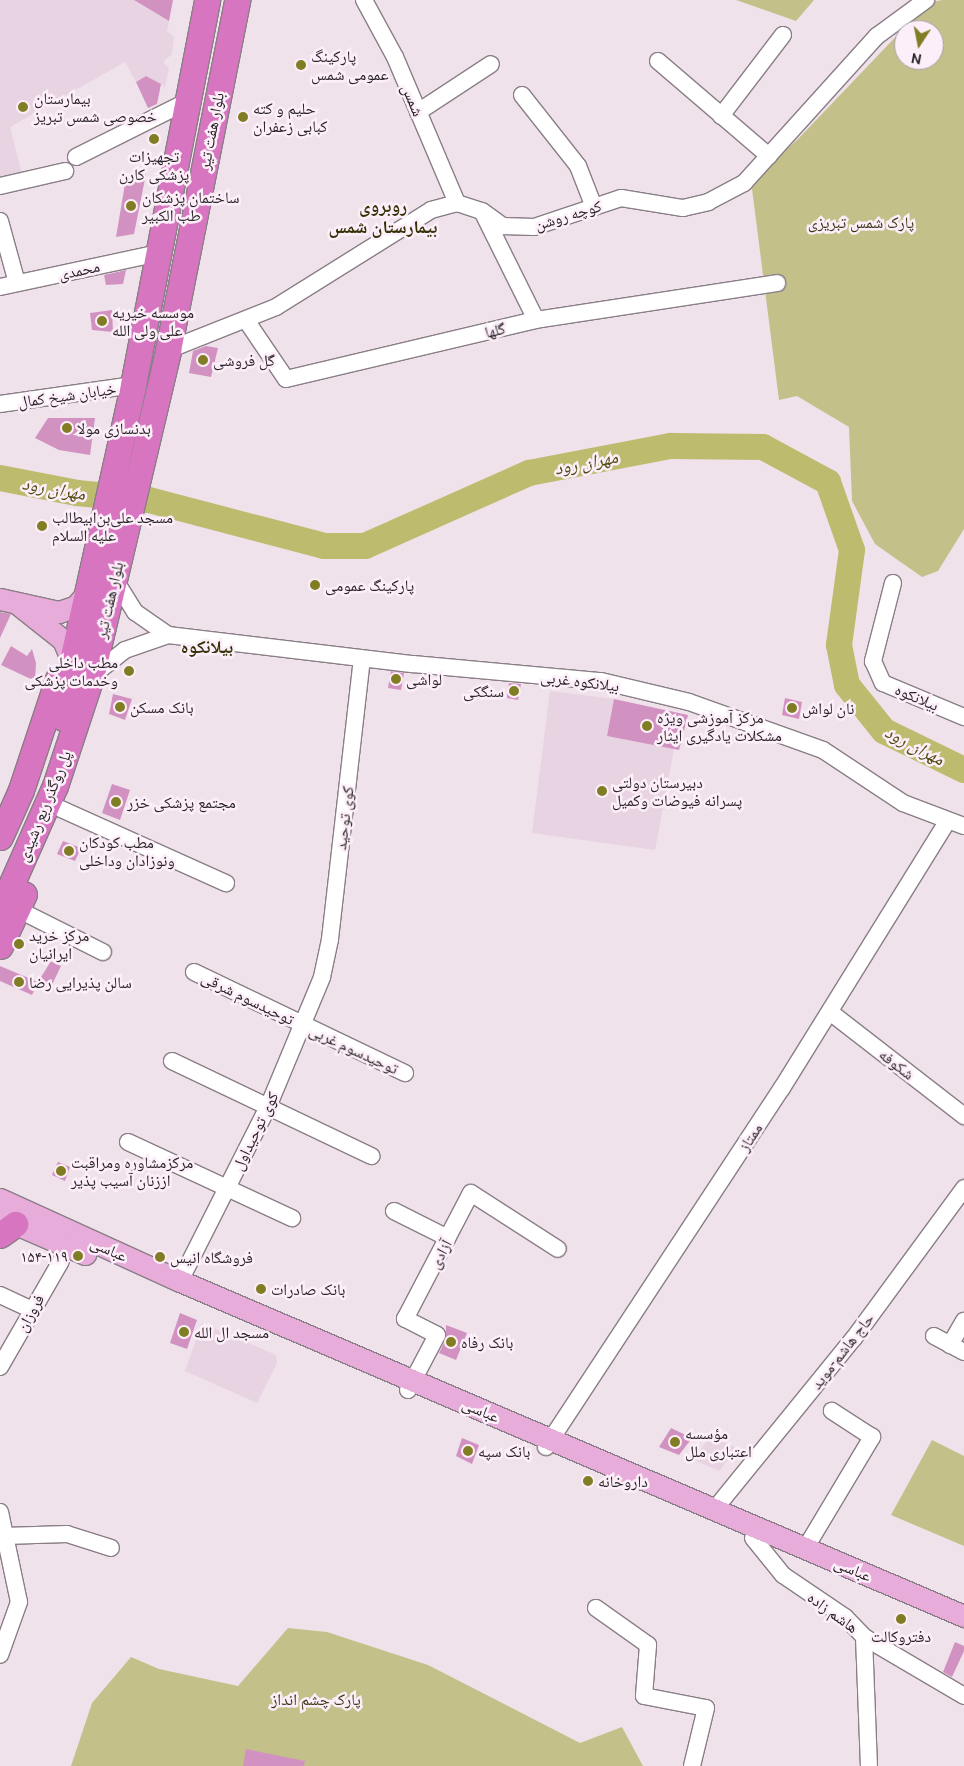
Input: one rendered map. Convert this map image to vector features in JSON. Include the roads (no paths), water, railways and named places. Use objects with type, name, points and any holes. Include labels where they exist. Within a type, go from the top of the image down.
[{"type":"highway","name":"بلوار هفت تیر","points":[[69,726],[72,661],[133,385],[207,0]]},
{"type":"highway","name":"بلوار هفت تیر","points":[[69,726],[89,683],[115,580],[168,350],[237,0]]},
{"type":"highway","points":[[0,837],[20,790],[58,679],[72,661]]},
{"type":"highway","points":[[0,946],[8,909],[61,809],[88,722],[89,683]]},
{"type":"highway","name":"پل روگذر ربع رشیدی","points":[[0,874],[46,771],[69,726]]},
{"type":"highway","name":"پل روگذر ربع رشیدی","points":[[8,909],[69,726]]},
{"type":"main road","points":[[8,602],[59,612],[76,606],[86,594]]},
{"type":"main road","points":[[8,602],[63,640],[72,661]]},
{"type":"main road","name":"عباسى","points":[[0,1200],[411,1386]]},
{"type":"main road","name":"عباسى","points":[[5,1225],[411,1386],[548,1444],[714,1510],[964,1616]]},
{"type":"main road","name":"عباسى","points":[[548,1444],[753,1538],[964,1625]]},
{"type":"street","name":"شمس","points":[[364,0],[418,112],[457,203]]},
{"type":"street","name":"کوچه روشن","points":[[457,203],[482,211],[503,226],[534,227],[621,198],[683,208],[708,202],[744,183],[877,36],[926,0]]},
{"type":"street","points":[[721,116],[783,35]]},
{"type":"street","points":[[658,61],[769,156]]},
{"type":"street","points":[[418,112],[491,64]]},
{"type":"street","points":[[522,94],[578,166],[594,207]]},
{"type":"street","points":[[76,157],[188,101]]},
{"type":"street","points":[[0,186],[65,171]]},
{"type":"street","points":[[168,350],[276,307],[431,210],[457,203]]},
{"type":"street","points":[[482,211],[536,320]]},
{"type":"street","points":[[0,221],[17,283]]},
{"type":"street","name":"محمدی","points":[[0,287],[159,253]]},
{"type":"street","name":"گلها","points":[[246,320],[286,379],[536,320],[777,283]]},
{"type":"street","name":"خیابان شیخ کمال","points":[[0,404],[133,385]]},
{"type":"street","name":"بیلانکوه غربی","points":[[115,580],[135,612],[168,635]]},
{"type":"street","name":"بیلانکوه","points":[[893,583],[874,661],[883,683],[964,717]]},
{"type":"street","name":"بیلانکوه غربی","points":[[89,683],[125,650],[168,635],[362,658],[601,681],[689,702],[823,750],[903,803],[947,822],[964,826]]},
{"type":"street","name":"کوی توحید","points":[[322,977],[330,939],[362,658]]},
{"type":"street","points":[[61,809],[226,883]]},
{"type":"street","name":"ممتاز","points":[[548,1444],[830,1012],[947,822]]},
{"type":"street","points":[[8,909],[103,952]]},
{"type":"street","name":"توحیدسوم شرقی","points":[[194,972],[303,1024]]},
{"type":"street","name":"کوی توحیداول","points":[[180,1281],[268,1107],[322,977]]},
{"type":"street","name":"شکوفه","points":[[830,1012],[964,1116]]},
{"type":"street","name":"توحیدسوم غربی","points":[[303,1024],[404,1073]]},
{"type":"street","points":[[172,1061],[372,1156]]},
{"type":"street","points":[[128,1142],[228,1186],[292,1218]]},
{"type":"street","name":"حاج هاشم-موید","points":[[714,1510],[854,1338],[964,1188]]},
{"type":"street","name":"آزادی","points":[[411,1386],[437,1335],[405,1319],[471,1193],[558,1249]]},
{"type":"street","points":[[394,1211],[448,1238]]},
{"type":"street","name":"فروزان","points":[[0,1367],[60,1261]]},
{"type":"street","points":[[0,1295],[32,1310]]},
{"type":"street","points":[[934,1336],[957,1348],[964,1321]]},
{"type":"street","points":[[805,1549],[872,1437],[832,1411]]},
{"type":"street","points":[[0,1512],[19,1602],[0,1655]]},
{"type":"street","points":[[4,1536],[67,1534],[111,1548]]},
{"type":"street","name":"هاشم زاده","points":[[753,1538],[783,1575],[845,1618],[864,1637],[869,1766]]},
{"type":"street","points":[[596,1608],[648,1645],[644,1696],[706,1708],[692,1766]]},
{"type":"street","points":[[864,1637],[964,1696]]},
{"type":"waterway","name":"مهران رود","points":[[0,478],[77,493],[149,500],[324,546],[365,546],[529,473],[671,446],[763,447],[828,482],[852,550],[839,645],[847,685],[884,731],[964,770]]},
{"type":"place","name":"پارکینگ عمومی شمس","points":[[301,65]]},
{"type":"place","name":"بیمارستان خصوصی شمس تبریز","points":[[23,107]]},
{"type":"place","name":"حلیم و کته کبابی زعفران","points":[[243,117]]},
{"type":"place","name":"تجهیزات پزشکی کارن","points":[[154,139]]},
{"type":"place","name":"ساختمان پزشکان طب الکبیر","points":[[131,206]]},
{"type":"place","name":"موسسه خیریه علی ولی الله","points":[[102,321]]},
{"type":"place","name":"گل فروشی","points":[[203,360]]},
{"type":"place","name":"بدنسازی مولا","points":[[67,428]]},
{"type":"place","name":"مسجد علی‌بن‌ابیطالب علیه السلام","points":[[42,526]]},
{"type":"place","name":"پارکینگ عمومی","points":[[315,585]]},
{"type":"place","name":"مطب داخلی وخدمات پزشکی","points":[[129,671]]},
{"type":"place","name":"لواشی","points":[[396,679]]},
{"type":"place","name":"سنگکی","points":[[514,691]]},
{"type":"place","name":"بانک مسکن","points":[[120,707]]},
{"type":"place","name":"نان لواش","points":[[792,708]]},
{"type":"place","name":"مرکز آموزشی ویژه مشکلات یادگیری ایثار","points":[[647,726]]},
{"type":"place","name":"دبیرستان دولتی پسرانه فیوضات وکمیل","points":[[602,791]]},
{"type":"place","name":"مجتمع پزشکی خزر","points":[[116,802]]},
{"type":"place","name":"مطب کودکان ونوزادان وداخلی","points":[[69,851]]},
{"type":"place","name":"مرکز خرید ایرانیان","points":[[19,944]]},
{"type":"place","name":"سالن پذیرایی رضا","points":[[19,982]]},
{"type":"place","name":"مرکزمشاوره ومراقبت اززنان آسیب پذیر","points":[[61,1171]]},
{"type":"place","name":"۱۵۴-۱۱۹","points":[[78,1256]]},
{"type":"place","name":"فروشگاه انیس","points":[[160,1257]]},
{"type":"place","name":"بانک صادرات","points":[[261,1289]]},
{"type":"place","name":"مسجد ال الله","points":[[184,1332]]},
{"type":"place","name":"بانک رفاه","points":[[451,1342]]},
{"type":"place","name":"مؤسسه اعتباری ملل","points":[[675,1442]]},
{"type":"place","name":"بانک سپه","points":[[468,1451]]},
{"type":"place","name":"داروخانه","points":[[588,1481]]},
{"type":"place","name":"دفتروکالت","points":[[901,1619]]},
{"type":"district","name":"روبروی بیمارستان شمس","points":[[383,216]]},
{"type":"district","name":"بیلانکوه","points":[[207,646]]},
{"type":"park label","name":"پارک شمس تبریزی","points":[[861,222]]},
{"type":"park label","name":"پارک چشم انداز","points":[[316,1699]]}]
